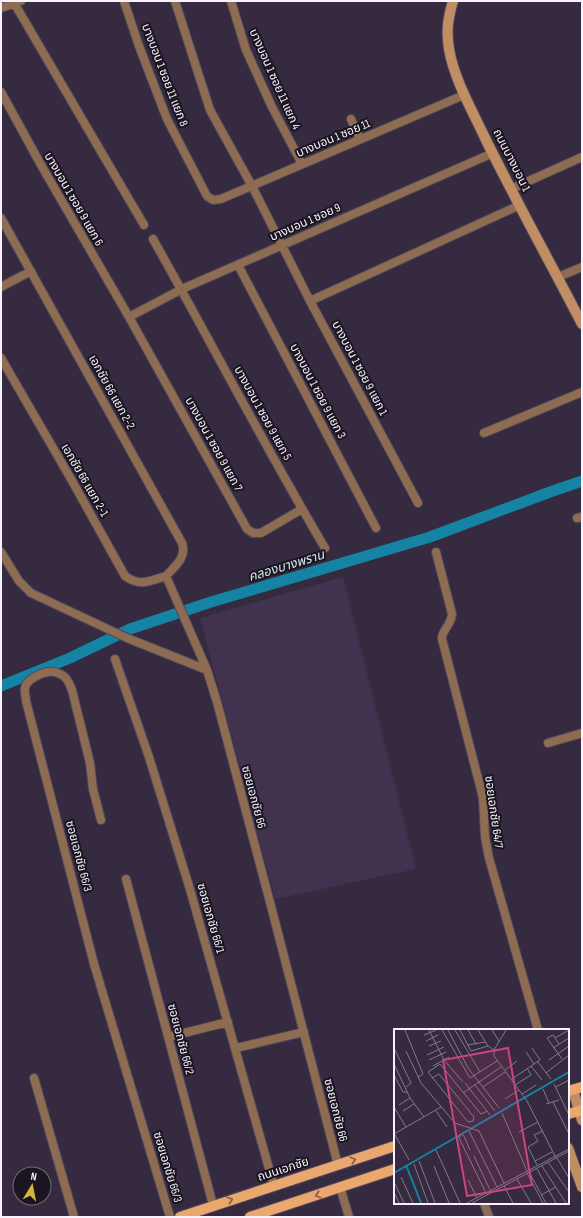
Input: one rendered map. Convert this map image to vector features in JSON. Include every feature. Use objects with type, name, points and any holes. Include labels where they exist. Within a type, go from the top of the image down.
[{"type":"main road","name":"ถนนบางบอน 1","points":[[453,1],[447,27],[449,50],[464,95],[511,189],[582,324]]},
{"type":"main road","points":[[569,1114],[581,1114],[574,1089]]},
{"type":"main road","name":"ถนนเอกชัย","points":[[180,1217],[394,1146]]},
{"type":"main road","points":[[569,1151],[582,1187]]},
{"type":"main road","points":[[250,1217],[394,1169]]},
{"type":"street","name":"บางบอน 1 ซอย 11 แยก 8","points":[[124,1],[139,46],[167,119],[207,196],[210,198]]},
{"type":"street","name":"บางบอน 1 ซอย 9 แยก 1","points":[[175,1],[210,110],[252,186],[310,301],[418,503]]},
{"type":"street","name":"บางบอน 1 ซอย 11 แยก 4","points":[[231,1],[246,50],[272,107],[302,164]]},
{"type":"street","points":[[1,8],[16,2],[144,225]]},
{"type":"street","name":"บางบอน 1 ซอย 9 แยก 6","points":[[1,92],[40,165],[129,317]]},
{"type":"street","name":"บางบอน 1 ซอย 11","points":[[210,198],[213,200],[221,199],[464,95]]},
{"type":"street","points":[[351,119],[360,139]]},
{"type":"street","name":"บางบอน 1 ซอย 9","points":[[129,317],[182,289],[493,153]]},
{"type":"street","points":[[511,189],[582,157]]},
{"type":"street","points":[[310,301],[520,205]]},
{"type":"street","name":"เอกชัย 66 แยก 2-2","points":[[1,218],[182,543],[184,553],[166,576]]},
{"type":"street","name":"บางบอน 1 ซอย 9 แยก 5","points":[[153,239],[325,548]]},
{"type":"street","name":"บางบอน 1 ซอย 9 แยก 3","points":[[238,265],[376,528]]},
{"type":"street","points":[[558,277],[582,267]]},
{"type":"street","points":[[1,287],[31,271]]},
{"type":"street","name":"บางบอน 1 ซอย 9 แยก 7","points":[[129,317],[247,529],[253,533],[261,533],[302,509]]},
{"type":"street","name":"เอกชัย 66 แยก 2-1","points":[[1,358],[125,576],[138,583],[166,576]]},
{"type":"street","points":[[484,433],[582,392]]},
{"type":"street","points":[[1,552],[19,581],[31,592],[127,638],[207,670]]},
{"type":"street","name":"ซอยเอกชัย 64/7","points":[[436,552],[452,614],[450,623],[443,633],[442,639],[481,790],[485,837],[489,858],[538,1029]]},
{"type":"street","name":"ซอยเอกชัย 66","points":[[166,576],[207,670],[217,702],[338,1165]]},
{"type":"street","name":"ซอยเอกชัย 66/1","points":[[115,659],[151,763],[189,886],[274,1186]]},
{"type":"street","name":"ซอยเอกชัย 66/3","points":[[101,820],[93,789],[90,764],[72,690],[68,680],[63,675],[55,672],[46,673],[33,678],[25,688],[26,701],[94,964],[170,1217]]},
{"type":"street","points":[[548,743],[582,733]]},
{"type":"street","name":"ซอยเอกชัย 66/2","points":[[126,879],[213,1206]]},
{"type":"street","points":[[168,1037],[228,1022]]},
{"type":"street","points":[[236,1048],[304,1032]]},
{"type":"street","points":[[34,1078],[74,1217]]},
{"type":"street","points":[[340,1187],[349,1217]]},
{"type":"street","points":[[484,1204],[489,1217]]},
{"type":"shaded area","points":[[343,577],[416,869],[275,899],[200,618]]},
{"type":"waterway","name":"คลองบางพราน","points":[[1,686],[70,658],[130,629],[211,602],[430,537],[582,481]]}]
